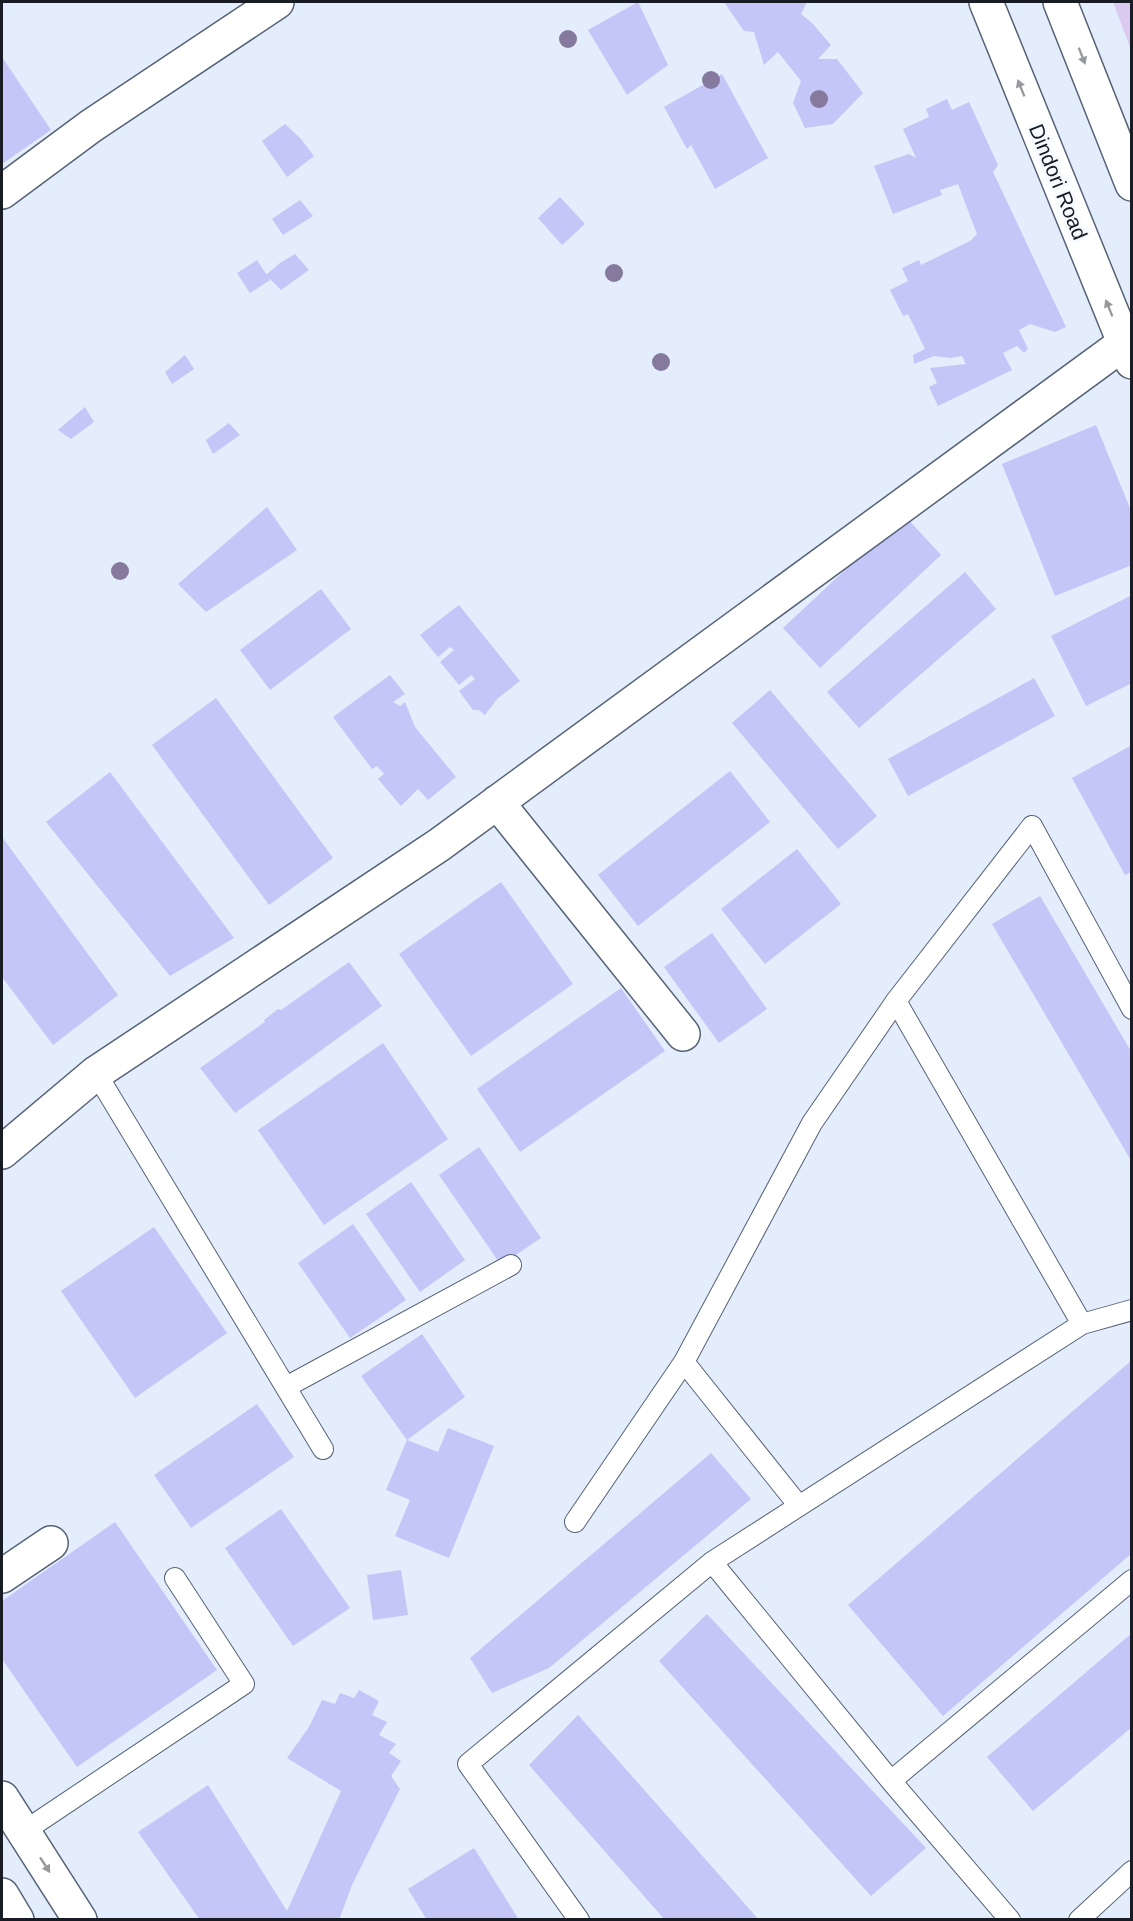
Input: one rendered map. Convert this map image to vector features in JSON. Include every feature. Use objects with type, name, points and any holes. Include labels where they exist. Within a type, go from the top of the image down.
[{"type":"main road","points":[[2,192],[91,126],[277,2]]},
{"type":"main road","name":"Dindori Road","points":[[986,2],[1129,347]]},
{"type":"main road","points":[[1060,2],[1131,184]]},
{"type":"main road","points":[[2,1152],[96,1073],[429,852],[1129,347]]},
{"type":"main road","points":[[497,802],[683,1034]]},
{"type":"main road","points":[[2,1576],[51,1543]]},
{"type":"main road","points":[[2,1798],[80,1920]]},
{"type":"main road","points":[[2,1895],[17,1920]]},
{"type":"lane","points":[[575,1522],[684,1362],[812,1123],[896,1001],[1032,826],[1131,1010]]},
{"type":"lane","points":[[896,1001],[1082,1324]]},
{"type":"lane","points":[[96,1073],[323,1449]]},
{"type":"lane","points":[[286,1387],[511,1265]]},
{"type":"lane","points":[[579,1920],[468,1764],[712,1562],[1082,1324],[1131,1310]]},
{"type":"lane","points":[[684,1362],[799,1506]]},
{"type":"lane","points":[[712,1562],[891,1781],[1010,1920]]},
{"type":"lane","points":[[23,1832],[244,1684],[176,1578]]},
{"type":"lane","points":[[891,1781],[1131,1580]]},
{"type":"lane","points":[[1079,1920],[1131,1872]]},
{"type":"shaded area","points":[[1113,2],[1131,2],[1131,50]]},
{"type":"building","points":[[638,2],[668,65],[627,95],[588,30]]},
{"type":"building","points":[[724,2],[807,2],[801,14],[831,45],[818,59],[837,59],[863,93],[833,124],[805,128],[793,103],[801,81],[778,52],[764,65],[754,32],[744,31]]},
{"type":"building","points":[[2,57],[51,130],[2,164]]},
{"type":"building","points":[[722,74],[768,158],[715,189],[691,145],[687,149],[664,107]]},
{"type":"building","points":[[947,99],[952,110],[969,102],[998,165],[993,172],[1066,327],[1055,332],[1030,324],[1019,330],[1028,349],[1024,353],[1017,346],[1003,353],[1012,370],[938,406],[929,387],[937,383],[930,368],[966,364],[962,356],[950,358],[934,356],[914,364],[913,355],[925,349],[908,314],[903,316],[890,290],[908,281],[902,268],[919,260],[921,265],[970,241],[977,234],[958,184],[940,190],[942,195],[893,214],[874,166],[909,154],[916,158],[903,129],[929,117],[926,109]]},
{"type":"building","points":[[285,124],[314,156],[287,177],[262,141]]},
{"type":"building","points":[[560,197],[585,224],[562,245],[538,218]]},
{"type":"building","points":[[300,200],[313,216],[283,235],[272,219]]},
{"type":"building","points":[[295,254],[309,270],[281,290],[266,275]]},
{"type":"building","points":[[257,260],[270,280],[250,293],[237,273]]},
{"type":"building","points":[[185,355],[194,369],[172,384],[165,372]]},
{"type":"building","points":[[85,407],[94,422],[71,439],[58,430]]},
{"type":"building","points":[[229,423],[240,435],[213,454],[206,440]]},
{"type":"building","points":[[1096,425],[1132,513],[1132,565],[1055,596],[1002,464]]},
{"type":"building","points":[[267,507],[297,550],[206,612],[178,584]]},
{"type":"building","points":[[904,515],[941,555],[820,668],[783,628]]},
{"type":"building","points":[[965,572],[996,609],[859,728],[827,692]]},
{"type":"building","points":[[321,589],[351,629],[270,690],[240,650]]},
{"type":"building","points":[[1132,595],[1132,683],[1086,706],[1051,636]]},
{"type":"building","points":[[459,605],[520,681],[497,699],[485,715],[479,710],[473,710],[459,691],[475,679],[471,675],[459,685],[440,662],[454,650],[450,647],[438,657],[420,635]]},
{"type":"building","points":[[390,675],[405,694],[393,702],[400,706],[405,702],[415,727],[456,777],[428,800],[418,789],[401,806],[378,779],[384,774],[377,766],[372,769],[333,717]]},
{"type":"building","points":[[1034,678],[1055,716],[908,796],[888,759]]},
{"type":"building","points":[[770,690],[877,816],[838,849],[732,723]]},
{"type":"building","points":[[216,698],[333,858],[269,905],[152,745]]},
{"type":"building","points":[[1132,745],[1132,872],[1125,875],[1072,778]]},
{"type":"building","points":[[730,771],[770,822],[638,926],[598,875]]},
{"type":"building","points":[[110,772],[234,938],[170,976],[46,822]]},
{"type":"building","points":[[2,837],[118,995],[53,1045],[2,977]]},
{"type":"building","points":[[797,849],[841,904],[765,964],[721,909]]},
{"type":"building","points":[[501,882],[573,984],[471,1056],[399,954]]},
{"type":"building","points":[[1040,896],[1132,1053],[1132,1162],[992,924]]},
{"type":"building","points":[[712,933],[767,1009],[719,1043],[664,967]]},
{"type":"building","points":[[349,962],[382,1006],[235,1113],[200,1068],[265,1022],[264,1020],[278,1009],[281,1010]]},
{"type":"building","points":[[621,988],[665,1051],[520,1152],[477,1089]]},
{"type":"building","points":[[383,1043],[448,1139],[324,1225],[258,1130]]},
{"type":"building","points":[[479,1147],[541,1238],[501,1265],[439,1175]]},
{"type":"building","points":[[411,1182],[465,1260],[420,1292],[366,1214]]},
{"type":"building","points":[[353,1224],[406,1300],[350,1338],[298,1263]]},
{"type":"building","points":[[154,1227],[227,1333],[135,1398],[61,1291]]},
{"type":"building","points":[[422,1334],[465,1397],[407,1440],[361,1376]]},
{"type":"building","points":[[1132,1360],[1132,1553],[943,1716],[848,1605]]},
{"type":"building","points":[[257,1404],[294,1457],[191,1528],[154,1475]]},
{"type":"building","points":[[448,1428],[494,1446],[449,1558],[395,1536],[410,1500],[386,1490],[407,1440],[438,1452]]},
{"type":"building","points":[[711,1453],[751,1499],[549,1668],[492,1693],[470,1658]]},
{"type":"building","points":[[281,1509],[350,1608],[293,1646],[225,1548]]},
{"type":"building","points":[[115,1522],[217,1670],[77,1767],[2,1659],[2,1601]]},
{"type":"building","points":[[401,1570],[408,1615],[373,1620],[367,1575]]},
{"type":"building","points":[[707,1614],[926,1848],[871,1896],[659,1661]]},
{"type":"building","points":[[1132,1633],[1132,1727],[1033,1811],[987,1757]]},
{"type":"building","points":[[359,1690],[379,1701],[372,1715],[387,1722],[379,1735],[396,1744],[389,1753],[401,1761],[391,1776],[400,1789],[352,1885],[339,1920],[200,1920],[138,1832],[208,1785],[287,1911],[341,1791],[287,1758],[309,1727],[322,1700],[335,1704],[340,1693],[354,1698]]},
{"type":"building","points":[[578,1715],[759,1920],[665,1920],[529,1765]]},
{"type":"building","points":[[474,1848],[519,1920],[427,1920],[408,1889]]}]
